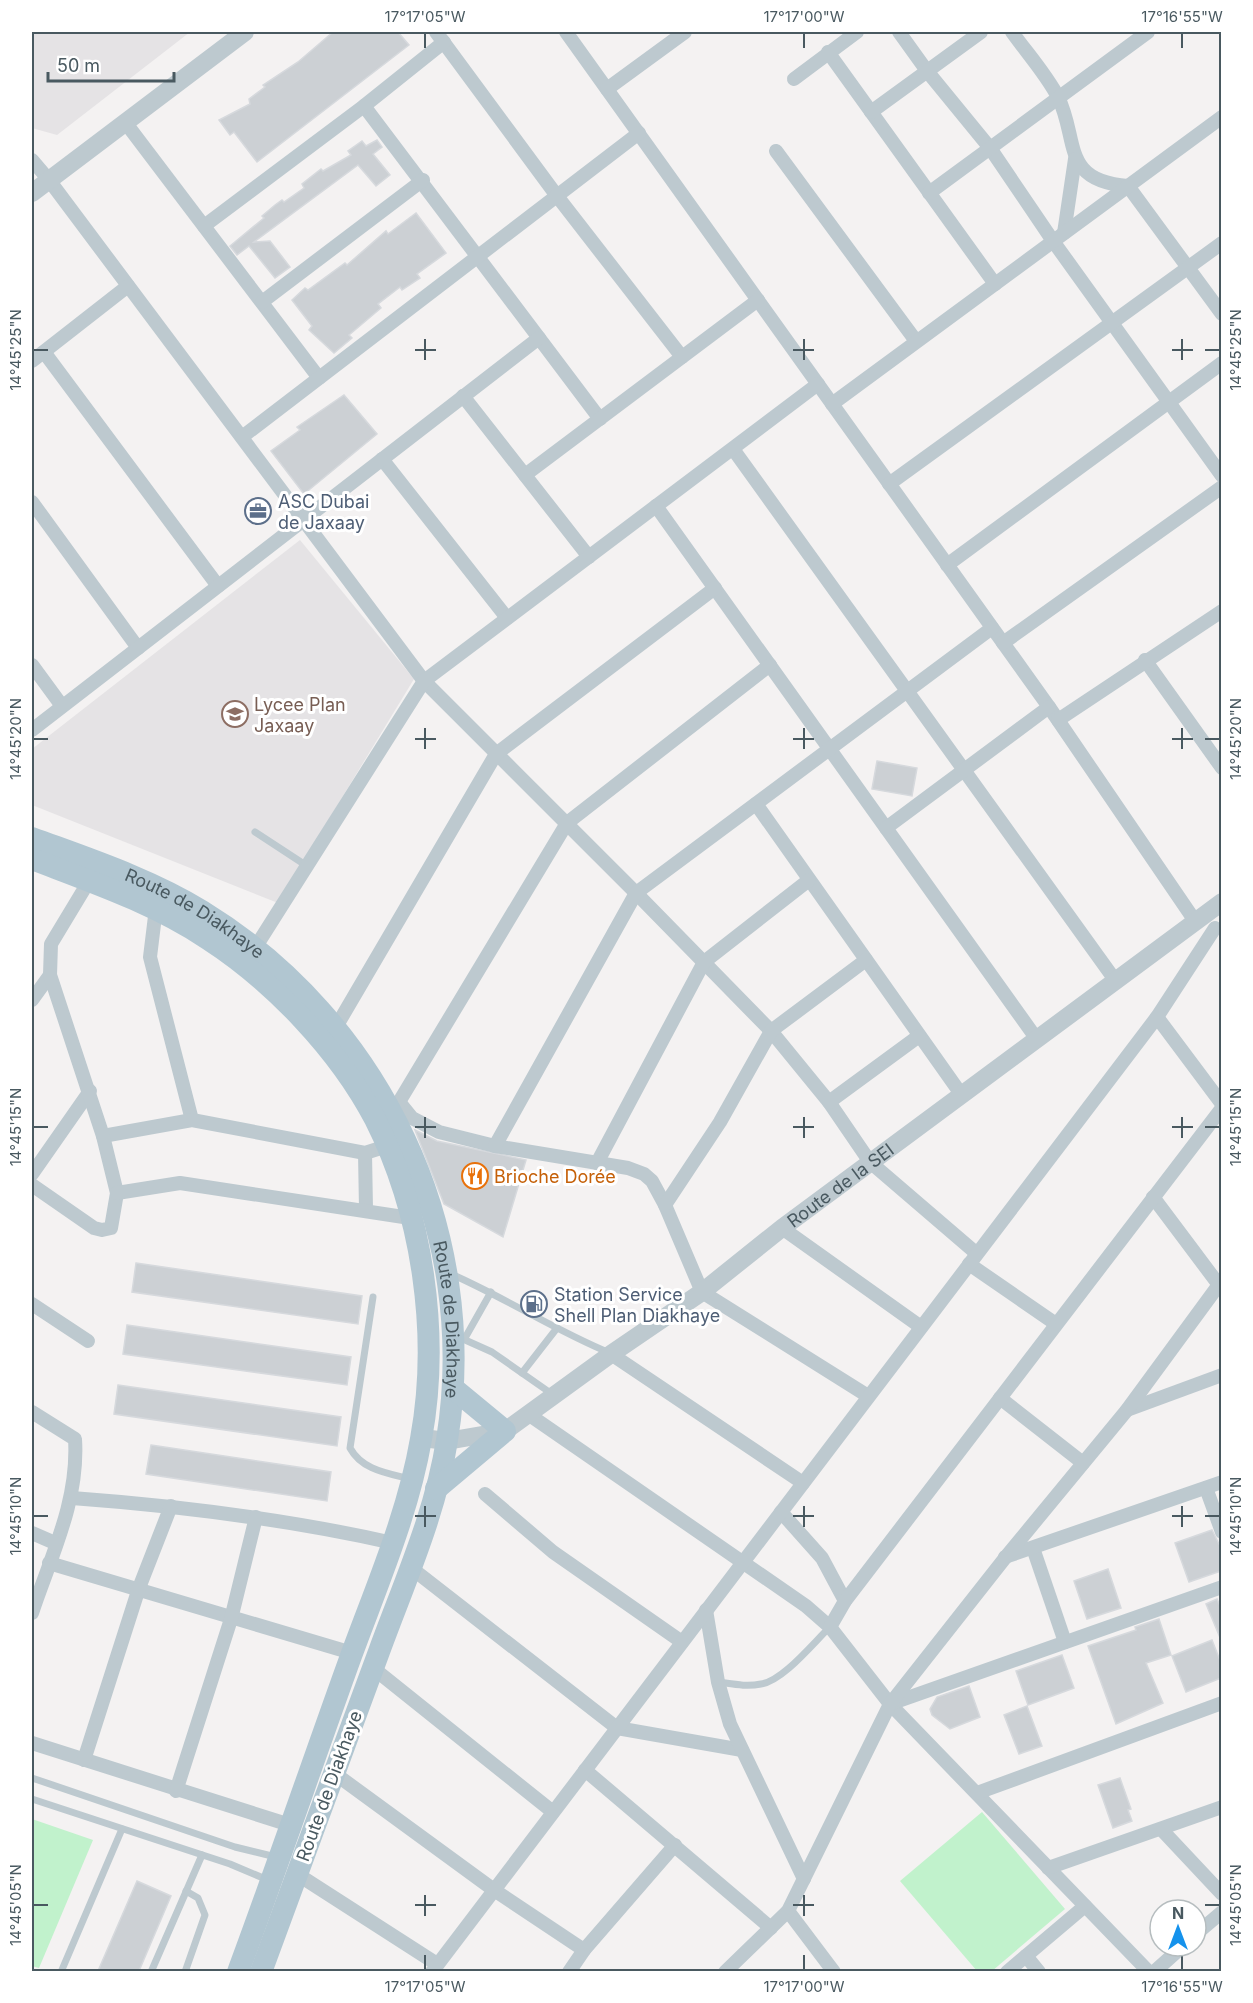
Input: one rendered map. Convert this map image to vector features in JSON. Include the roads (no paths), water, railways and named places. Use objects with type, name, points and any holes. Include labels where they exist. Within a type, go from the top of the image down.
[{"type":"main road","name":"Route de Diakhaye","points":[[32,838],[164,890],[203,912],[255,948],[288,975],[336,1027],[394,1104],[430,1200],[446,1271],[458,1336],[447,1441],[435,1489],[410,1568],[264,1970]]},
{"type":"main road","name":"Route de Diakhaye","points":[[32,859],[156,908],[209,939],[248,967],[287,1003],[323,1044],[359,1093],[387,1146],[410,1218],[425,1285],[428,1388],[422,1438],[413,1480],[393,1543],[238,1971]]},
{"type":"main road","points":[[435,1489],[505,1431],[453,1388]]},
{"type":"street","points":[[32,193],[245,32]]},
{"type":"street","points":[[297,1874],[434,1968],[1157,1017],[1209,925],[1058,720],[566,32]]},
{"type":"street","points":[[607,89],[685,32]]},
{"type":"street","points":[[794,79],[856,32]]},
{"type":"street","points":[[899,32],[1058,237],[1111,323],[1221,476]]},
{"type":"street","points":[[871,112],[981,32]]},
{"type":"street","points":[[1012,32],[1058,98],[1075,159],[1058,237]]},
{"type":"street","points":[[929,193],[1148,32]]},
{"type":"street","points":[[204,226],[364,106],[440,37],[557,196],[682,357]]},
{"type":"street","points":[[828,52],[995,284]]},
{"type":"street","points":[[364,106],[423,180],[600,418]]},
{"type":"street","points":[[832,404],[1221,117]]},
{"type":"street","points":[[125,122],[320,378]]},
{"type":"street","points":[[242,437],[639,133]]},
{"type":"street","points":[[776,151],[916,341]]},
{"type":"street","points":[[1075,159],[1094,178],[1110,184],[1128,186],[1221,314]]},
{"type":"street","points":[[32,160],[424,681],[567,822],[771,1031],[830,1102],[870,1162],[972,1258],[1056,1324]]},
{"type":"street","points":[[262,302],[423,180]]},
{"type":"street","points":[[889,484],[1221,243]]},
{"type":"street","points":[[32,361],[128,286]]},
{"type":"street","points":[[525,475],[758,300]]},
{"type":"street","points":[[32,729],[539,338]]},
{"type":"street","points":[[44,352],[218,586]]},
{"type":"street","points":[[947,565],[1221,363]]},
{"type":"street","points":[[255,948],[424,681],[818,384]]},
{"type":"street","points":[[463,396],[589,557]]},
{"type":"street","points":[[733,448],[1115,980]]},
{"type":"street","points":[[382,459],[507,618]]},
{"type":"street","points":[[1003,643],[1221,487]]},
{"type":"street","points":[[32,502],[138,648]]},
{"type":"street","points":[[656,506],[1036,1038]]},
{"type":"street","points":[[336,1027],[496,754],[715,588]]},
{"type":"street","points":[[1058,720],[1221,611]]},
{"type":"street","points":[[495,1146],[636,892],[992,628]]},
{"type":"street","points":[[1145,660],[1221,768]]},
{"type":"street","points":[[32,665],[62,706]]},
{"type":"street","points":[[770,665],[567,822],[394,1104],[429,1129],[495,1146],[597,1163],[644,1174],[652,1181],[665,1205],[702,1292],[868,1396]]},
{"type":"street","points":[[886,828],[1049,707]]},
{"type":"street","points":[[756,804],[961,1094]]},
{"type":"street","points":[[597,1163],[704,963],[809,880]]},
{"type":"street","points":[[32,1185],[94,1228],[102,1230],[112,1225],[117,1193],[103,1136],[50,975],[51,944],[89,881]]},
{"type":"street","name":"Route de la SEI","points":[[422,1438],[447,1441],[505,1431],[611,1354],[702,1292],[782,1228],[1115,980],[1209,925],[1221,902]]},
{"type":"street","points":[[156,908],[150,957],[192,1120]]},
{"type":"street","points":[[665,1205],[720,1122],[771,1031],[866,960]]},
{"type":"street","points":[[32,1000],[50,975]]},
{"type":"street","points":[[830,1626],[845,1601],[1221,1106],[1157,1017]]},
{"type":"street","points":[[830,1102],[919,1036]]},
{"type":"street","points":[[32,1174],[90,1091]]},
{"type":"street","points":[[103,1136],[192,1120],[365,1153],[387,1146]]},
{"type":"street","points":[[365,1153],[366,1209]]},
{"type":"street","points":[[117,1193],[180,1183],[366,1209],[410,1218]]},
{"type":"street","points":[[725,1971],[788,1911],[890,1704],[1005,1558],[1127,1410],[1220,1287],[1153,1197]]},
{"type":"street","points":[[782,1228],[921,1327]]},
{"type":"street","points":[[32,1304],[88,1341]]},
{"type":"street","points":[[611,1354],[803,1483]]},
{"type":"street","points":[[1127,1410],[1221,1376]]},
{"type":"street","points":[[1000,1398],[1083,1463]]},
{"type":"street","points":[[32,1412],[75,1439],[72,1498],[32,1614]]},
{"type":"street","points":[[528,1414],[806,1605],[830,1626],[890,1704],[1149,1971]]},
{"type":"street","points":[[1005,1558],[1221,1482]]},
{"type":"street","points":[[1206,1488],[1221,1532]]},
{"type":"street","points":[[485,1494],[553,1552],[681,1642]]},
{"type":"street","points":[[72,1498],[171,1506],[256,1517],[393,1543]]},
{"type":"street","points":[[84,1760],[139,1588],[171,1506]]},
{"type":"street","points":[[781,1512],[822,1558],[845,1601]]},
{"type":"street","points":[[176,1791],[231,1619],[256,1517]]},
{"type":"street","points":[[32,1533],[55,1543]]},
{"type":"street","points":[[1033,1548],[1065,1642]]},
{"type":"street","points":[[49,1563],[139,1588],[231,1619],[352,1653]]},
{"type":"street","points":[[410,1568],[617,1728],[742,1750]]},
{"type":"street","points":[[890,1704],[1221,1587]]},
{"type":"street","points":[[706,1610],[718,1682],[730,1724],[804,1879]]},
{"type":"street","points":[[373,1668],[553,1812]]},
{"type":"street","points":[[977,1792],[1221,1703]]},
{"type":"street","points":[[32,1743],[176,1791],[290,1825]]},
{"type":"street","points":[[585,1770],[771,1928]]},
{"type":"street","points":[[334,1773],[494,1890],[584,1950]]},
{"type":"street","points":[[1048,1868],[1221,1807]]},
{"type":"street","points":[[1161,1829],[1221,1894]]},
{"type":"street","points":[[569,1971],[584,1950],[675,1845]]},
{"type":"street","points":[[1007,1971],[1085,1906]]},
{"type":"street","points":[[788,1911],[834,1971]]},
{"type":"street","points":[[1208,1923],[1221,1912]]},
{"type":"street","points":[[1026,1956],[1039,1971]]},
{"type":"street","points":[[1154,1971],[1169,1958]]},
{"type":"lane","points":[[255,832],[307,866]]},
{"type":"lane","points":[[446,1271],[611,1354]]},
{"type":"lane","points":[[491,1292],[458,1336],[522,1373],[554,1395]]},
{"type":"lane","points":[[373,1297],[350,1448],[354,1455],[371,1469],[413,1480]]},
{"type":"lane","points":[[522,1373],[557,1328]]},
{"type":"lane","points":[[718,1682],[744,1686],[764,1684],[779,1676],[830,1626]]},
{"type":"lane","points":[[32,1778],[235,1847],[278,1857]]},
{"type":"lane","points":[[32,1800],[202,1855],[271,1881]]},
{"type":"lane","points":[[61,1971],[122,1829]]},
{"type":"lane","points":[[151,1971],[202,1855]]},
{"type":"lane","points":[[185,1971],[205,1915],[198,1898],[186,1891]]},
{"type":"place","name":"ASC Dubai de Jaxaay","points":[[258,511]]},
{"type":"place","name":"Lycee Plan Jaxaay","points":[[235,714]]},
{"type":"place","name":"Brioche Dorée","points":[[475,1176]]},
{"type":"place","name":"Station Service Shell Plan Diakhaye","points":[[534,1304]]}]
